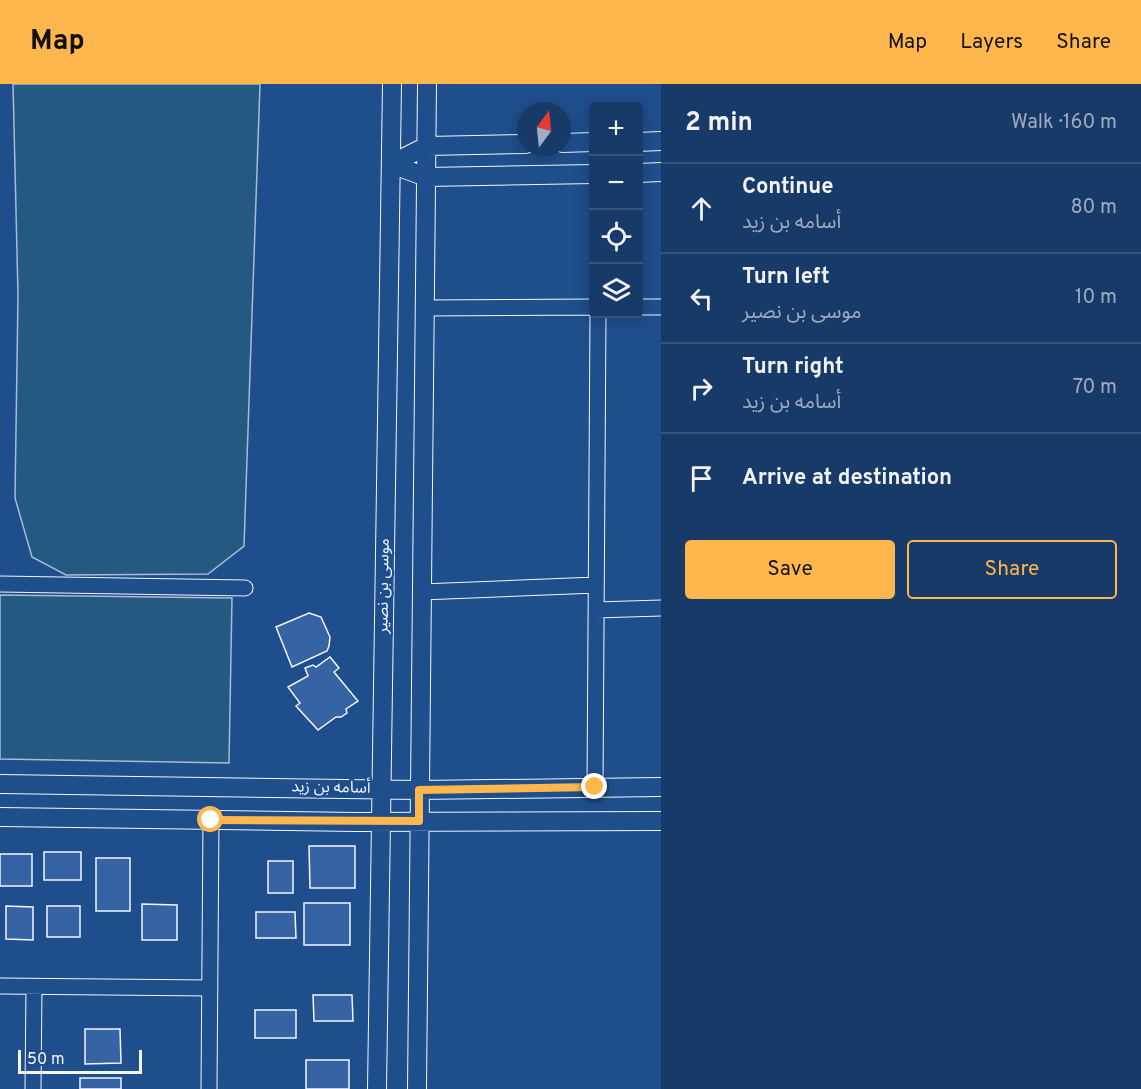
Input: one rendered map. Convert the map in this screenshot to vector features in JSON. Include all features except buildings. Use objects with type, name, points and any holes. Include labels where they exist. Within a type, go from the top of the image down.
[{"type":"street","name":"موسى بن نصير","points":[[377,1089],[392,84]]},
{"type":"street","points":[[417,1089],[427,84]]},
{"type":"street","points":[[643,141],[661,141]]},
{"type":"street","points":[[571,143],[589,142]]},
{"type":"street","points":[[391,164],[427,146],[517,144]]},
{"type":"street","points":[[391,164],[426,177],[589,174]]},
{"type":"street","points":[[643,173],[661,172]]},
{"type":"street","points":[[425,308],[589,307]]},
{"type":"street","points":[[643,307],[661,307]]},
{"type":"street","points":[[595,787],[598,318]]},
{"type":"street","points":[[0,584],[245,588]]},
{"type":"street","points":[[422,592],[596,585]]},
{"type":"street","points":[[596,610],[661,608]]},
{"type":"street","name":"أسامه بن زيد","points":[[0,784],[419,790],[661,787]]},
{"type":"street","name":"أسامه بن زيد","points":[[0,817],[661,821]]},
{"type":"street","points":[[208,1089],[211,820]]},
{"type":"street","points":[[0,986],[210,988]]},
{"type":"street","points":[[33,1089],[34,987]]},
{"type":"shaded area","points":[[13,84],[260,84],[244,546],[208,574],[66,575],[32,557],[15,498],[18,295]]},
{"type":"shaded area","points":[[0,595],[232,598],[229,763],[0,759]]},
{"type":"route","points":[[211,820],[419,821],[419,790],[595,787]]}]
